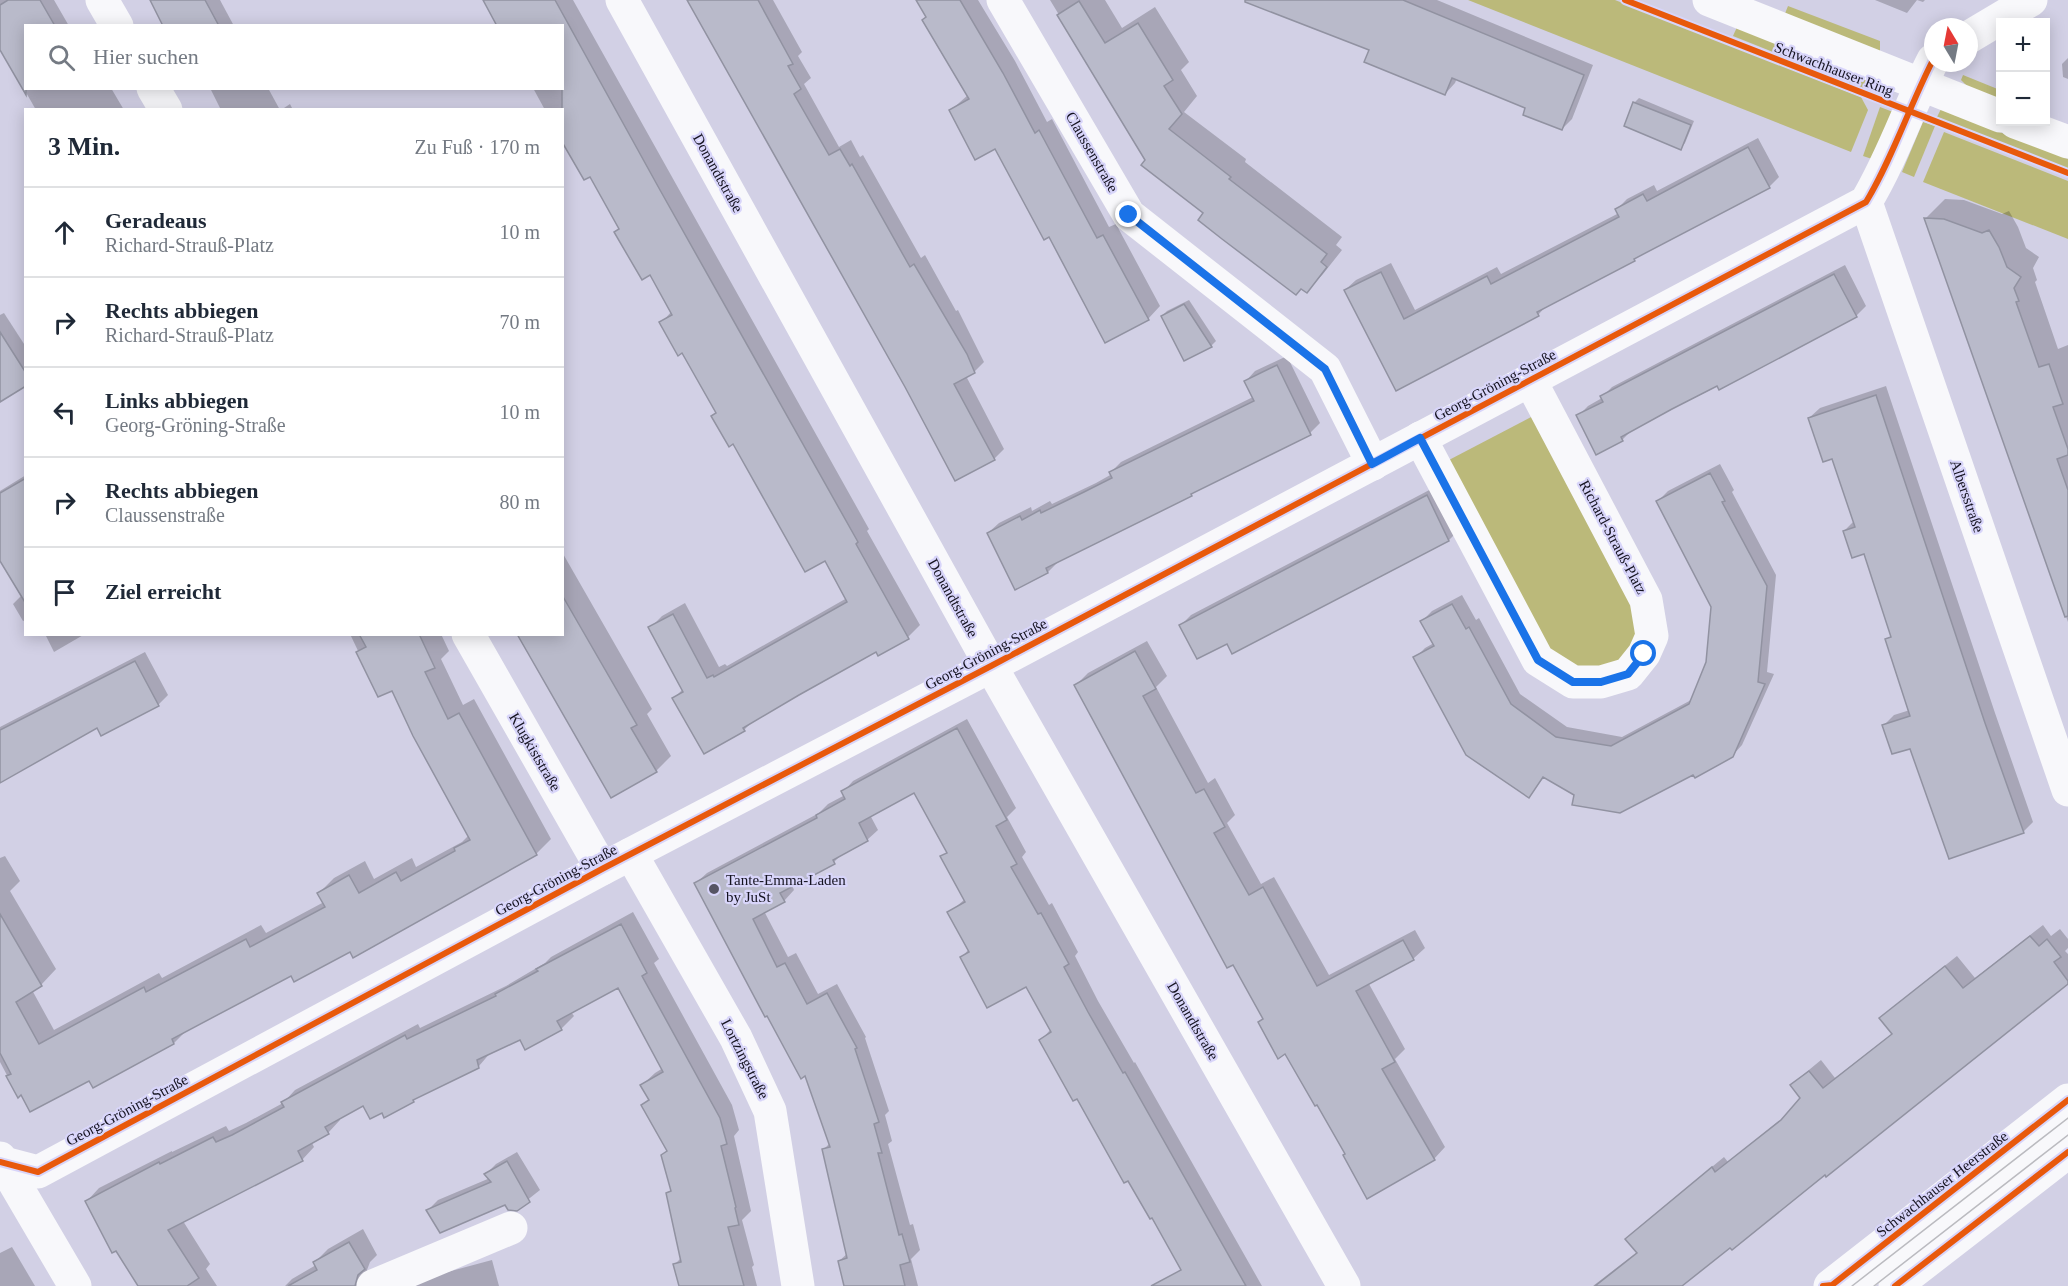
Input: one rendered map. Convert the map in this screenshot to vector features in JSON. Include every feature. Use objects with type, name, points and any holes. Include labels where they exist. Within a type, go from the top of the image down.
[{"type":"street","points":[[102,0],[116,24]]},
{"type":"street","name":"Donandtstraße","points":[[622,0],[991,666],[1344,1286]]},
{"type":"street","name":"Claussenstraße","points":[[1003,0],[1129,215],[1325,369],[1372,464]]},
{"type":"street","name":"Schwachhauser Ring","points":[[1709,0],[1924,71]]},
{"type":"street","points":[[1978,32],[2031,0]]},
{"type":"street","points":[[1866,202],[1883,173],[1927,72]]},
{"type":"street","name":"Schwachhauser Ring","points":[[1927,72],[1996,113]]},
{"type":"street","points":[[154,90],[165,108]]},
{"type":"street","points":[[2026,126],[2068,142]]},
{"type":"street","name":"Georg-Gröning-Straße","points":[[1,1161],[38,1172],[602,869],[991,666],[1866,202]]},
{"type":"street","name":"Albersstraße","points":[[1866,202],[2068,790]]},
{"type":"street","name":"Richard-Strauß-Platz","points":[[1420,438],[1538,660],[1573,682],[1601,682],[1628,674],[1644,654],[1652,636],[1646,600],[1530,380]]},
{"type":"street","name":"Klugkiststraße","points":[[469,636],[602,869]]},
{"type":"street","name":"Lortzingstraße","points":[[631,854],[735,1038],[770,1111],[798,1286]]},
{"type":"street","name":"Schwachhauser Heerstraße","points":[[1830,1286],[2068,1100]]},
{"type":"street","points":[[1895,1286],[2068,1152]]},
{"type":"street","points":[[1,1161],[75,1286]]},
{"type":"street","points":[[373,1286],[511,1228]]},
{"type":"lane","points":[[1862,1286],[2068,1126]]},
{"type":"shaded area","points":[[1468,0],[1615,0],[1861,97],[1868,110],[1851,152]]},
{"type":"shaded area","points":[[1788,6],[1880,41],[1880,53],[1784,16]]},
{"type":"shaded area","points":[[1737,27],[1867,78],[1863,88],[1733,36]]},
{"type":"shaded area","points":[[1963,75],[1996,88],[1996,98],[1969,88],[1961,80]]},
{"type":"shaded area","points":[[1880,107],[1893,112],[1875,160],[1863,156]]},
{"type":"shaded area","points":[[1941,109],[2068,159],[2068,169],[1937,117]]},
{"type":"shaded area","points":[[1923,122],[1935,126],[1914,177],[1902,172]]},
{"type":"shaded area","points":[[1944,132],[2068,181],[2068,239],[1923,182]]},
{"type":"shaded area","points":[[1535,415],[1636,608],[1638,627],[1633,644],[1622,660],[1574,673],[1554,658],[1447,461]]},
{"type":"building","points":[[8,0],[40,0],[54,24],[24,24],[24,90],[26,90],[26,95],[0,50],[0,5]]},
{"type":"building","points":[[150,0],[205,0],[218,24],[162,24]]},
{"type":"building","points":[[483,0],[555,0],[858,542],[856,544],[909,639],[878,656],[876,652],[799,695],[743,728],[745,731],[704,754],[672,698],[683,692],[648,627],[673,614],[707,678],[713,675],[714,677],[847,602],[825,561],[805,572],[733,444],[729,447],[711,416],[716,413],[682,353],[678,356],[659,322],[672,315],[650,275],[642,280],[614,232],[619,229],[590,177],[584,180],[564,145],[562,90],[564,90],[564,24],[496,24]]},
{"type":"building","points":[[687,0],[758,0],[793,64],[788,66],[801,89],[794,94],[829,155],[840,149],[850,166],[852,164],[910,267],[914,264],[967,354],[975,373],[954,384],[995,460],[955,481],[905,387]]},
{"type":"building","points":[[916,0],[960,0],[1035,133],[1039,130],[1097,238],[1103,235],[1149,320],[1105,343],[1049,237],[1044,240],[995,149],[975,160],[949,110],[969,99],[922,20],[926,17]]},
{"type":"building","points":[[1245,0],[1403,0],[1584,75],[1562,130],[1523,115],[1525,108],[1452,78],[1445,95],[1364,62],[1369,50],[1245,2]]},
{"type":"building","points":[[1079,1],[1105,43],[1138,23],[1173,80],[1164,86],[1182,114],[1169,129],[1231,177],[1229,179],[1327,254],[1321,262],[1327,267],[1307,293],[1301,289],[1296,295],[1222,239],[1198,220],[1203,213],[1141,165],[1145,160],[1057,15]]},
{"type":"building","points":[[1633,102],[1691,125],[1681,150],[1624,126]]},
{"type":"building","points":[[1748,147],[1770,188],[1634,259],[1635,261],[1537,312],[1539,316],[1396,391],[1344,290],[1381,272],[1404,319],[1487,276],[1491,284],[1619,217],[1615,209],[1643,194],[1647,201]]},
{"type":"building","points":[[1924,218],[1944,219],[1982,233],[1989,230],[2007,267],[2021,277],[2014,288],[2019,301],[2016,302],[2039,367],[2049,364],[2063,404],[2053,407],[2068,449],[2068,455],[2057,459],[2068,490],[2068,616],[2065,617]]},
{"type":"building","points":[[1834,274],[1857,317],[1719,390],[1717,386],[1672,409],[1621,437],[1623,441],[1596,455],[1576,415],[1603,402],[1600,396]]},
{"type":"building","points":[[1184,304],[1212,347],[1184,361],[1161,316]]},
{"type":"building","points":[[0,332],[24,370],[24,387],[0,402]]},
{"type":"building","points":[[1277,365],[1311,435],[1046,568],[1048,573],[1015,590],[987,533],[1020,516],[1022,520],[1040,510],[1041,513],[1084,492],[1112,478],[1109,472],[1254,401],[1244,381]]},
{"type":"building","points":[[1876,395],[2024,833],[1949,859],[1910,749],[1892,754],[1882,725],[1910,716],[1885,639],[1891,637],[1864,554],[1852,558],[1843,531],[1855,527],[1832,459],[1823,462],[1808,418]]},
{"type":"building","points":[[1710,473],[1725,501],[1722,502],[1767,586],[1758,682],[1765,684],[1733,757],[1695,778],[1693,775],[1620,813],[1572,805],[1574,795],[1543,777],[1529,798],[1466,755],[1413,657],[1434,646],[1420,621],[1452,604],[1466,629],[1469,627],[1511,704],[1556,737],[1611,746],[1689,704],[1706,662],[1711,607],[1656,501]]},
{"type":"building","points":[[24,479],[24,601],[0,561],[0,493]]},
{"type":"building","points":[[1427,495],[1449,541],[1232,654],[1227,644],[1197,659],[1179,625]]},
{"type":"building","points":[[564,598],[637,725],[631,728],[657,772],[611,798],[518,636],[564,636]]},
{"type":"building","points":[[360,636],[420,636],[435,668],[425,672],[448,719],[459,713],[537,855],[353,958],[350,952],[294,982],[291,976],[172,1039],[174,1044],[93,1088],[89,1081],[30,1112],[21,1095],[18,1098],[6,1076],[11,1074],[0,1053],[0,914],[42,986],[16,1002],[39,1044],[144,987],[146,992],[246,939],[250,947],[325,907],[317,893],[349,875],[359,893],[396,872],[401,881],[470,840],[413,736],[392,691],[378,697],[356,652],[366,647]]},
{"type":"building","points":[[1135,651],[1156,689],[1143,696],[1196,793],[1204,789],[1225,827],[1214,833],[1249,895],[1263,887],[1317,986],[1403,940],[1414,960],[1356,991],[1395,1062],[1382,1069],[1435,1160],[1367,1199],[1343,1155],[1345,1154],[1285,1054],[1278,1059],[1258,1022],[1263,1019],[1233,965],[1227,968],[1074,685]]},
{"type":"building","points":[[135,661],[159,706],[101,736],[97,728],[0,783],[0,730]]},
{"type":"building","points":[[957,728],[1007,820],[996,826],[1017,864],[1011,867],[1038,914],[1041,913],[1069,964],[1064,967],[1088,1012],[1123,1073],[1125,1072],[1246,1286],[1151,1286],[1181,1270],[1128,1181],[1124,1183],[1077,1099],[1073,1101],[1039,1040],[1051,1032],[1026,987],[987,1008],[960,957],[969,952],[947,912],[965,902],[940,856],[947,853],[914,793],[859,823],[868,841],[833,860],[835,864],[780,893],[785,902],[753,919],[777,967],[785,963],[807,1004],[827,993],[857,1048],[855,1049],[879,1122],[874,1124],[882,1153],[878,1153],[899,1235],[902,1234],[910,1262],[900,1265],[905,1286],[844,1286],[838,1261],[847,1258],[822,1149],[830,1147],[805,1076],[801,1079],[767,1016],[765,1017],[694,883],[817,818],[816,815],[845,799],[841,791]]},
{"type":"building","points":[[621,924],[647,973],[642,976],[720,1118],[727,1144],[721,1146],[739,1225],[728,1227],[744,1286],[679,1286],[673,1264],[681,1262],[666,1193],[671,1191],[661,1155],[667,1151],[641,1105],[649,1100],[640,1085],[663,1072],[618,988],[557,1021],[562,1030],[525,1050],[520,1040],[477,1060],[479,1068],[413,1100],[414,1102],[384,1118],[382,1113],[370,1119],[363,1106],[325,1127],[329,1134],[298,1151],[303,1161],[168,1230],[199,1278],[187,1286],[138,1286],[116,1251],[112,1253],[85,1201],[213,1137],[216,1142],[232,1135],[284,1107],[281,1102],[405,1035],[407,1039],[496,996],[495,994],[538,971],[536,969]]},
{"type":"building","points":[[2030,936],[2039,946],[2047,939],[2061,957],[2054,962],[2068,984],[1826,1177],[1825,1175],[1732,1250],[1730,1248],[1682,1286],[1595,1286],[1637,1253],[1625,1239],[1712,1167],[1715,1172],[1781,1120],[1800,1098],[1790,1085],[1809,1071],[1823,1088],[1892,1034],[1879,1018],[1945,966],[1963,988]]},
{"type":"building","points":[[507,1161],[530,1202],[517,1211],[508,1210],[505,1205],[440,1233],[426,1210],[491,1182],[484,1174]]},
{"type":"building","points":[[349,1242],[365,1269],[358,1275],[355,1286],[288,1286],[317,1270],[313,1262]]},
{"type":"tram line","points":[[1852,1286],[2068,1118]]},
{"type":"tram line","points":[[1874,1286],[2068,1135]]},
{"type":"cycle path","points":[[1625,0],[2068,173]]},
{"type":"cycle path","points":[[0,1162],[38,1172],[602,869],[991,666],[1866,202],[1927,72]]},
{"type":"cycle path","points":[[1823,1286],[1832,1285],[2068,1100]]},
{"type":"cycle path","points":[[1895,1286],[2068,1152]]},
{"type":"place","name":"Tante-Emma-Laden by JuSt","points":[[714,889]]},
{"type":"route","points":[[1129,215],[1325,369],[1372,464],[1420,438],[1538,660],[1573,682],[1601,682],[1628,674],[1644,654]]}]
